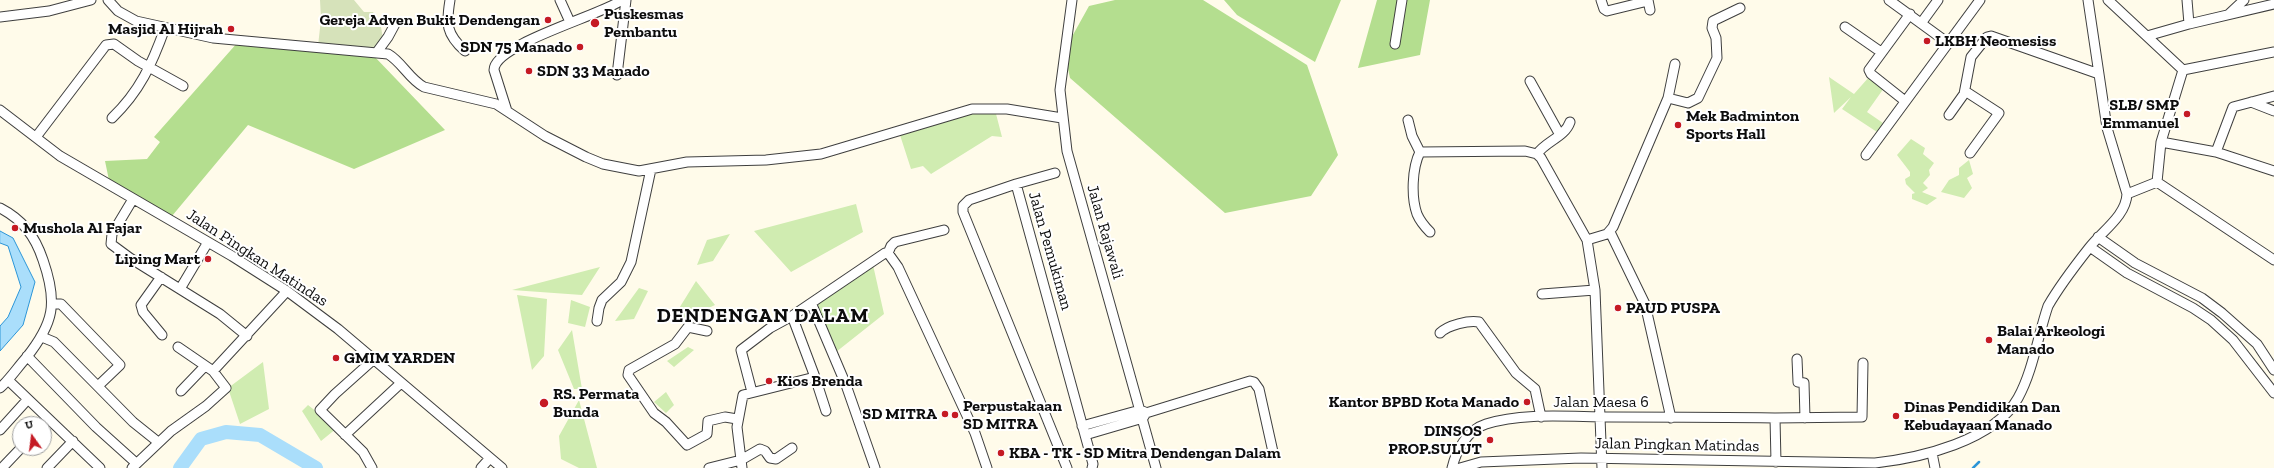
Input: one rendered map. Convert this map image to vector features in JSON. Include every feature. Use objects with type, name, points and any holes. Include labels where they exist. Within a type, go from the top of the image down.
[{"type":"street","points":[[0,17],[49,11],[91,0]]},
{"type":"street","points":[[108,0],[129,18],[165,28],[238,42],[377,52],[392,57],[414,82],[424,87],[496,104],[545,136],[586,157],[624,169],[639,171],[687,162],[773,160],[821,154],[972,109],[1007,109],[1062,118]]},
{"type":"street","points":[[450,0],[447,20],[450,34],[454,41],[465,51]]},
{"type":"street","points":[[560,0],[570,22]]},
{"type":"street","points":[[507,110],[494,70],[495,64],[516,47],[622,0]]},
{"type":"street","points":[[617,76],[626,0]]},
{"type":"street","name":"Jalan Rajawali","points":[[1071,0],[1061,70],[1060,90],[1062,118],[1071,167],[1143,414],[1156,468]]},
{"type":"street","points":[[1395,44],[1402,0]]},
{"type":"street","points":[[1601,0],[1604,9],[1607,10],[1648,0],[1650,10]]},
{"type":"street","points":[[1889,0],[1922,22],[1948,43]]},
{"type":"street","points":[[1922,22],[1938,0]]},
{"type":"street","points":[[2088,0],[2107,128],[2127,194],[2157,182]]},
{"type":"street","points":[[2108,0],[2119,4],[2147,36],[2183,70]]},
{"type":"street","points":[[2187,0],[2189,24]]},
{"type":"street","points":[[2229,14],[2244,0]]},
{"type":"street","points":[[1866,155],[1977,1]]},
{"type":"street","points":[[2147,36],[2229,14],[2274,5]]},
{"type":"street","points":[[1668,98],[1688,104],[1698,98],[1717,58],[1716,38],[1712,28],[1713,21],[1740,8]]},
{"type":"street","points":[[1905,101],[1869,72],[1881,52],[1910,14]]},
{"type":"street","points":[[377,52],[395,24]]},
{"type":"street","points":[[1845,27],[1881,52]]},
{"type":"street","points":[[112,118],[132,97],[150,68],[165,28]]},
{"type":"street","points":[[1949,115],[1965,91],[1968,63],[1971,57],[1983,39],[1991,36],[2099,74]]},
{"type":"street","points":[[36,137],[106,45],[114,44],[150,68],[183,86]]},
{"type":"street","points":[[2183,70],[2274,52]]},
{"type":"street","points":[[1587,240],[1610,232],[1668,98],[1667,94],[1675,64]]},
{"type":"street","points":[[2157,182],[2161,142],[2183,70]]},
{"type":"street","points":[[1530,81],[1560,135]]},
{"type":"street","points":[[1965,91],[1999,113],[1970,153]]},
{"type":"street","points":[[2216,152],[2230,111],[2237,105],[2274,96]]},
{"type":"street","points":[[2251,102],[2274,111]]},
{"type":"street","name":"Jalan Pingkan Matindas","points":[[0,110],[60,156],[208,242],[287,292],[338,329],[372,360],[475,442],[502,468]]},
{"type":"street","points":[[1408,120],[1412,136],[1420,152],[1415,171],[1415,205],[1421,223],[1430,232]]},
{"type":"street","points":[[1537,154],[1542,146],[1560,135],[1570,122]]},
{"type":"street","points":[[2161,142],[2216,152],[2274,171]]},
{"type":"street","points":[[1420,152],[1517,151],[1537,154]]},
{"type":"street","points":[[1537,154],[1587,240],[1595,290],[1602,464]]},
{"type":"street","points":[[597,321],[602,300],[621,282],[631,262],[651,169]]},
{"type":"street","points":[[1016,184],[1055,173]]},
{"type":"street","points":[[2157,182],[2274,260]]},
{"type":"street","name":"Jalan Pemukiman","points":[[1067,468],[963,212],[963,206],[969,200],[1016,184],[1093,464],[1092,468]]},
{"type":"street","name":"Jalan Pingkan Matindas","points":[[1460,468],[1532,459],[1602,464],[1776,462],[1812,465],[1876,466],[1932,453],[1957,444],[1982,430],[2004,415],[2018,398],[2048,306],[2068,274],[2122,210],[2127,201],[2127,194]]},
{"type":"street","points":[[133,199],[112,234],[111,244],[220,314],[247,336]]},
{"type":"street","points":[[0,208],[22,222],[36,242],[49,278],[53,304],[50,317],[42,337],[0,388]]},
{"type":"street","points":[[888,253],[891,246],[895,242],[944,230]]},
{"type":"street","points":[[1610,232],[1645,304],[1671,418]]},
{"type":"street","points":[[2098,237],[2135,262],[2202,298],[2222,313],[2256,344],[2274,370]]},
{"type":"street","points":[[180,288],[208,242]]},
{"type":"street","points":[[2090,247],[2127,273],[2193,308],[2211,320],[2233,340],[2254,365],[2274,393]]},
{"type":"street","points":[[752,392],[741,350],[770,328],[812,305],[881,255],[888,253]]},
{"type":"street","points":[[888,253],[898,267],[975,433],[987,468]]},
{"type":"street","points":[[2127,273],[2135,262]]},
{"type":"street","points":[[161,277],[141,305],[143,312],[162,335]]},
{"type":"street","points":[[1542,294],[1595,290]]},
{"type":"street","points":[[213,371],[287,292]]},
{"type":"street","points":[[53,304],[60,304],[120,365],[98,386]]},
{"type":"street","points":[[812,305],[846,385],[875,468]]},
{"type":"street","points":[[792,316],[826,411]]},
{"type":"street","points":[[1440,333],[1450,327],[1472,322],[1480,322],[1516,373],[1534,389],[1541,417]]},
{"type":"street","points":[[707,331],[688,327],[675,344],[629,370],[628,375],[654,413],[666,422],[687,445],[708,434],[708,421],[727,416],[738,419]]},
{"type":"street","points":[[42,337],[54,342],[133,422],[158,442]]},
{"type":"street","points":[[27,356],[134,466],[158,442],[206,406],[226,388],[213,371],[178,347]]},
{"type":"street","points":[[1797,358],[1798,382],[1804,383],[1805,418]]},
{"type":"street","points":[[2254,365],[2266,359]]},
{"type":"street","points":[[372,360],[321,408],[322,414],[363,452],[372,468]]},
{"type":"street","name":"Jalan Maesa 6","points":[[1452,468],[1455,454],[1460,446],[1467,438],[1485,424],[1541,417],[1862,417],[1864,363]]},
{"type":"street","points":[[181,391],[205,366]]},
{"type":"street","points":[[741,464],[738,419],[741,397],[752,392],[815,377]]},
{"type":"street","points":[[8,380],[28,399],[42,416]]},
{"type":"street","points":[[1083,430],[1143,414],[1243,382],[1254,382],[1259,388],[1273,452]]},
{"type":"street","points":[[345,436],[401,383]]},
{"type":"street","points":[[0,430],[28,399]]},
{"type":"street","points":[[1775,418],[1776,462]]},
{"type":"street","points":[[52,426],[73,441],[100,468]]},
{"type":"street","points":[[47,468],[73,441]]},
{"type":"street","points":[[709,468],[741,464],[763,449],[770,458],[776,459],[792,448]]},
{"type":"street","points":[[1932,453],[1935,468]]},
{"type":"street","points":[[2,468],[14,456]]},
{"type":"street","points":[[481,468],[490,458]]},
{"type":"green space","points":[[320,0],[354,0],[364,12],[373,12],[381,27],[383,39],[374,48],[318,46],[321,19]]},
{"type":"green space","points":[[1115,0],[1203,0],[1307,65],[1338,155],[1311,196],[1225,213],[1070,78],[1064,51],[1089,6]]},
{"type":"green space","points":[[1224,0],[1341,0],[1315,62],[1237,15]]},
{"type":"green space","points":[[1377,0],[1430,0],[1420,55],[1358,68]]},
{"type":"green space","points":[[238,42],[373,55],[445,130],[354,169],[248,125],[172,216],[110,185],[105,161],[147,159],[160,142],[154,137]]},
{"type":"green space","points":[[1829,77],[1854,94],[1869,77],[1884,88],[1867,112],[1883,123],[1877,132],[1842,109],[1851,97],[1834,113]]},
{"type":"green space","points":[[995,110],[1002,137],[992,136],[931,174],[923,166],[911,169],[900,135],[903,131],[971,111]]},
{"type":"green space","points":[[1911,139],[1925,148],[1923,154],[1934,163],[1929,170],[1930,175],[1923,183],[1928,188],[1922,192],[1937,198],[1927,205],[1912,199],[1912,194],[1915,193],[1906,184],[1905,179],[1910,176],[1910,172],[1897,155]]},
{"type":"green space","points":[[1969,160],[1973,174],[1967,178],[1972,188],[1964,198],[1941,192],[1949,180],[1959,175],[1959,168]]},
{"type":"green space","points":[[856,204],[863,232],[791,272],[754,231]]},
{"type":"green space","points":[[730,234],[713,261],[697,265],[707,240]]},
{"type":"green space","points":[[873,265],[884,314],[836,352],[816,305]]},
{"type":"green space","points":[[600,267],[582,295],[512,290]]},
{"type":"green space","points":[[696,281],[715,305],[685,319],[678,310]]},
{"type":"green space","points":[[639,288],[648,291],[634,319],[615,321]]},
{"type":"green space","points":[[517,295],[547,299],[544,356],[532,370]]},
{"type":"green space","points":[[571,300],[590,307],[585,327],[568,323]]},
{"type":"green space","points":[[572,330],[582,389],[574,389],[558,350]]},
{"type":"green space","points":[[688,347],[694,350],[674,367],[667,361]]},
{"type":"green space","points":[[263,362],[269,409],[240,424],[228,388]]},
{"type":"green space","points":[[666,392],[674,405],[666,413],[654,402]]},
{"type":"green space","points":[[579,400],[597,468],[579,468],[561,459],[559,436]]},
{"type":"green space","points":[[308,405],[337,428],[321,441],[302,411]]},
{"type":"water","points":[[0,231],[13,238],[35,282],[23,325],[0,351],[0,326],[8,317],[21,287],[8,246],[0,243]]},
{"type":"waterway","points":[[180,468],[201,439],[226,432],[260,435],[316,468]]},
{"type":"waterway","points":[[1973,468],[1979,462]]},
{"type":"place","name":"Gereja Adven Bukit Dendengan","points":[[548,20]]},
{"type":"place","name":"Puskesmas Pembantu","points":[[595,23]]},
{"type":"place","name":"Masjid Al Hijrah","points":[[231,29]]},
{"type":"place","name":"LKBH Neomesiss","points":[[1927,41]]},
{"type":"place","name":"SDN 75 Manado","points":[[580,47]]},
{"type":"place","name":"SDN 33 Manado","points":[[529,71]]},
{"type":"place","name":"SLB/ SMP Emmanuel","points":[[2187,114]]},
{"type":"place","name":"Mek Badminton Sports Hall","points":[[1678,125]]},
{"type":"place","name":"Mushola Al Fajar","points":[[15,228]]},
{"type":"place","name":"Liping Mart","points":[[208,259]]},
{"type":"place","name":"PAUD PUSPA","points":[[1618,308]]},
{"type":"place","name":"Balai Arkeologi Manado","points":[[1989,340]]},
{"type":"place","name":"GMIM YARDEN","points":[[336,358]]},
{"type":"place","name":"Kios Brenda","points":[[769,381]]},
{"type":"place","name":"Kantor BPBD Kota Manado","points":[[1527,402]]},
{"type":"place","name":"RS. Permata Bunda","points":[[544,403]]},
{"type":"place","name":"SD MITRA","points":[[945,414]]},
{"type":"place","name":"Perpustakaan SD MITRA","points":[[955,415]]},
{"type":"place","name":"Dinas Pendidikan Dan Kebudayaan Manado","points":[[1896,416]]},
{"type":"place","name":"DINSOS PROP.SULUT","points":[[1490,440]]},
{"type":"place","name":"KBA - TK - SD Mitra Dendengan Dalam","points":[[1001,453]]},
{"type":"district","name":"DENDENGAN DALAM","points":[[763,316]]}]
